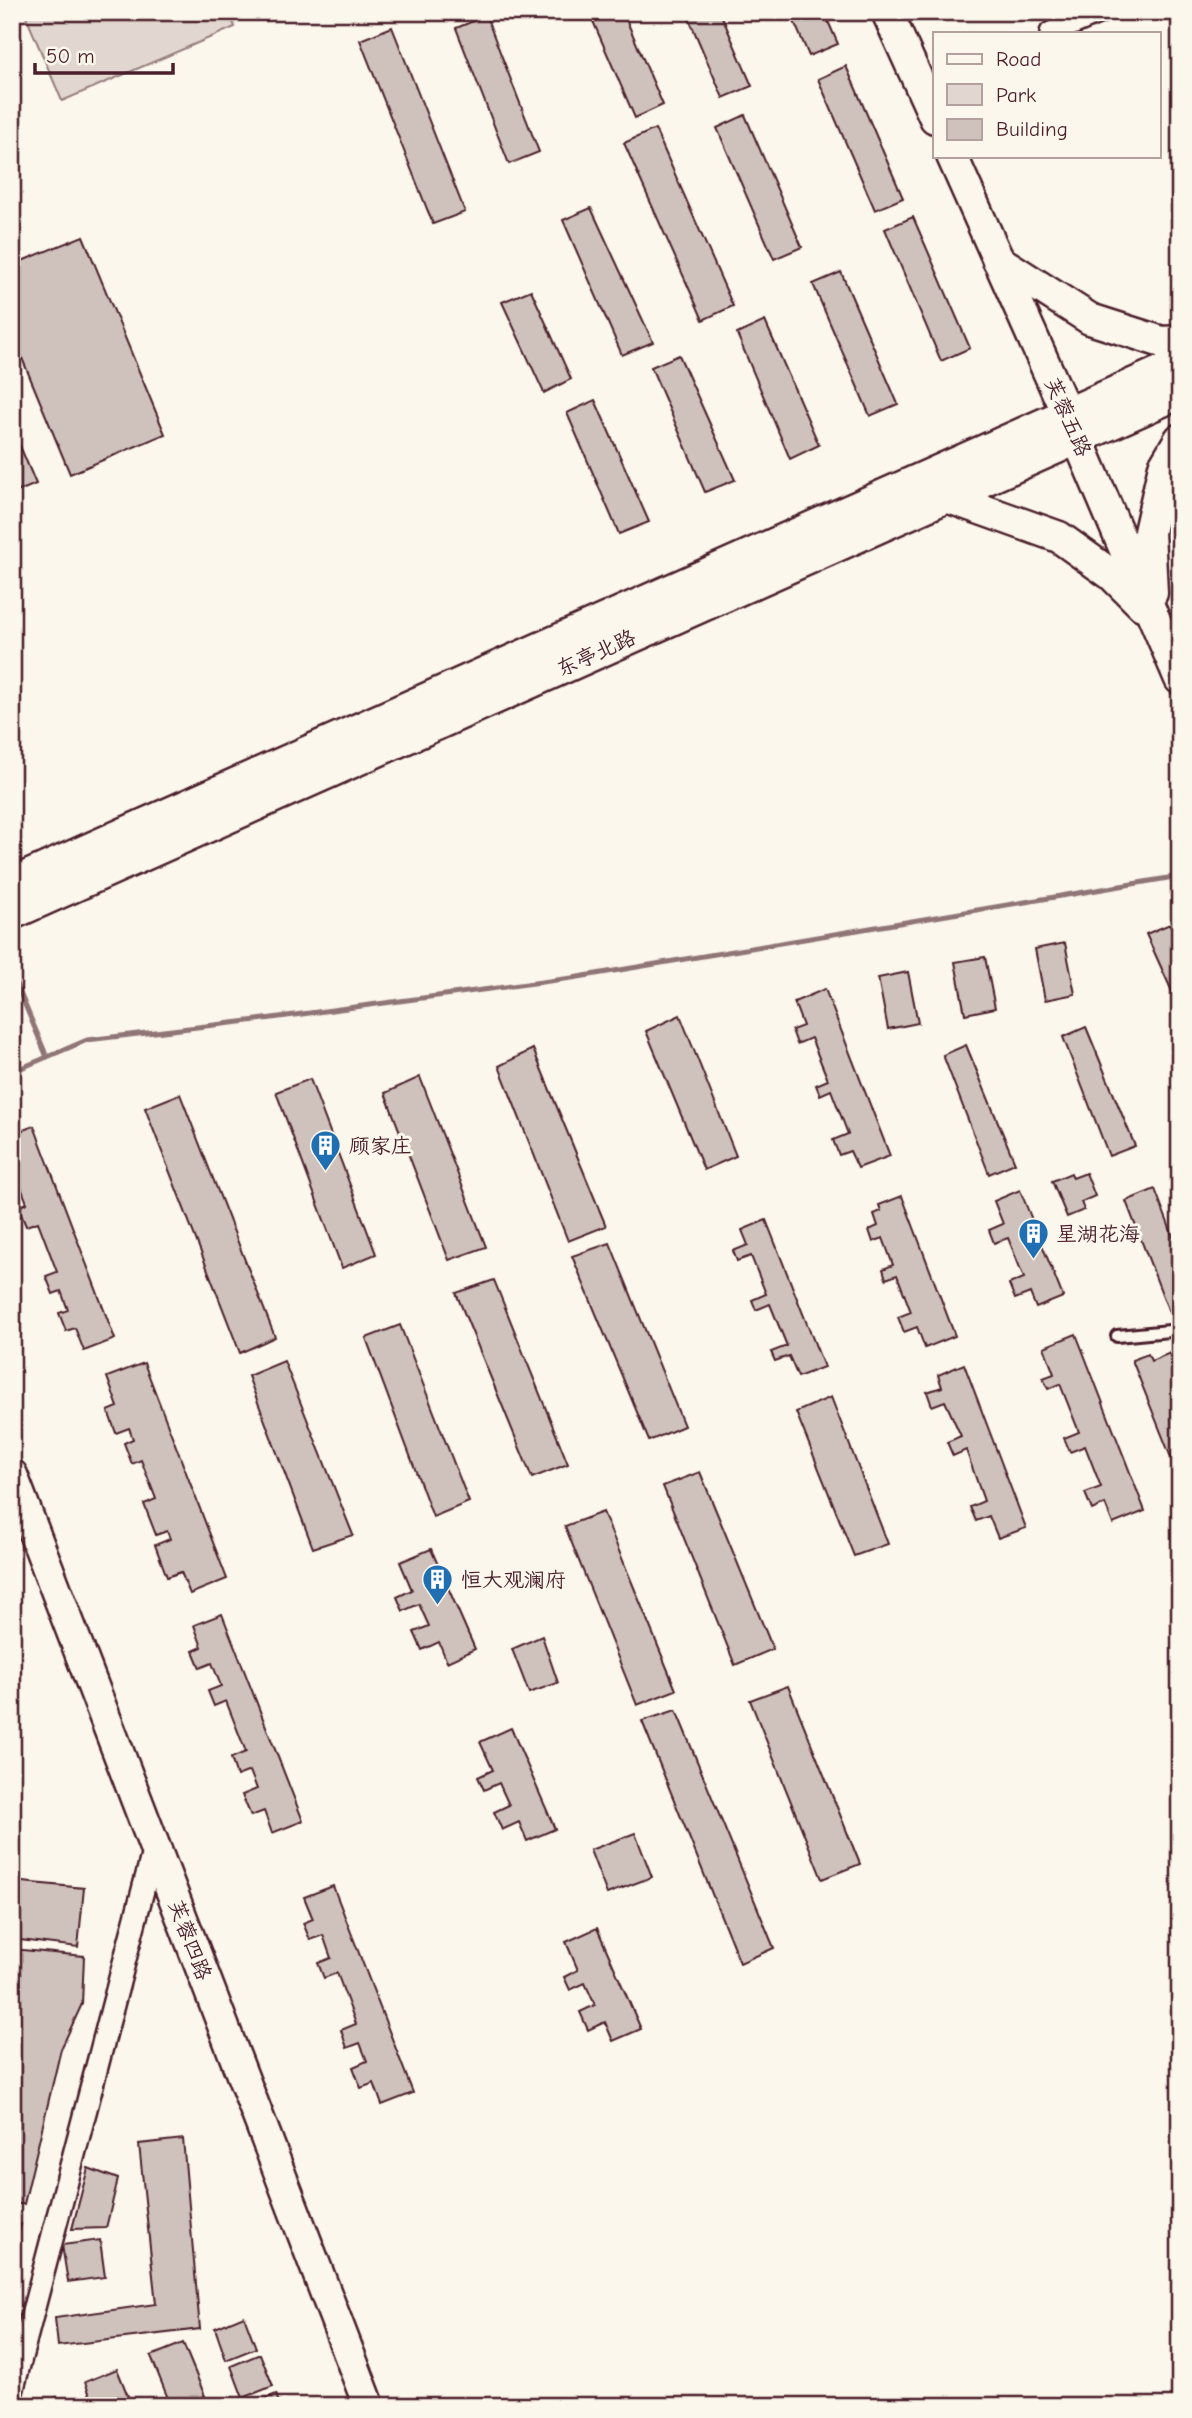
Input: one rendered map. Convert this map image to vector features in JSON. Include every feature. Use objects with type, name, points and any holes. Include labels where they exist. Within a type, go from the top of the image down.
[{"type":"main road","points":[[887,12],[928,86],[933,109]]},
{"type":"main road","name":"芙蓉五路","points":[[953,158],[1180,679]]},
{"type":"main road","points":[[998,260],[1090,319],[1162,342],[1180,341]]},
{"type":"main road","name":"东亭北路","points":[[13,913],[947,497],[1180,363]]},
{"type":"main road","name":"东亭北路","points":[[12,883],[1072,426],[1180,393]]},
{"type":"main road","points":[[1153,615],[1149,532],[1164,466],[1180,439]]},
{"type":"main road","points":[[947,497],[1059,537],[1112,575],[1153,615]]},
{"type":"main road","name":"芙蓉四路","points":[[12,1475],[369,2406]]},
{"type":"street","points":[[1053,32],[1100,12]]},
{"type":"street","points":[[12,2392],[154,1848]]},
{"type":"lane","points":[[1117,1336],[1180,1330]]},
{"type":"green space","points":[[24,12],[229,12],[235,27],[62,101]]},
{"type":"building","points":[[589,12],[623,12],[663,105],[635,118]]},
{"type":"building","points":[[686,12],[720,12],[752,86],[723,98]]},
{"type":"building","points":[[790,12],[824,12],[838,44],[809,56]]},
{"type":"building","points":[[486,16],[539,152],[509,164],[456,28]]},
{"type":"building","points":[[392,27],[465,212],[433,224],[360,40]]},
{"type":"building","points":[[846,66],[903,198],[875,210],[818,79]]},
{"type":"building","points":[[745,115],[802,247],[774,259],[717,128]]},
{"type":"building","points":[[655,129],[733,306],[703,320],[624,143]]},
{"type":"building","points":[[591,208],[653,342],[622,355],[563,220]]},
{"type":"building","points":[[913,217],[970,348],[941,361],[885,229]]},
{"type":"building","points":[[83,236],[165,434],[70,474],[12,334],[12,265]]},
{"type":"building","points":[[841,272],[898,404],[870,416],[813,284]]},
{"type":"building","points":[[531,290],[571,379],[544,393],[502,302]]},
{"type":"building","points":[[765,321],[819,445],[790,459],[737,334]]},
{"type":"building","points":[[679,355],[735,480],[705,492],[651,367]]},
{"type":"building","points":[[595,400],[649,522],[619,534],[567,413]]},
{"type":"building","points":[[12,427],[36,484],[12,494]]},
{"type":"building","points":[[1170,924],[1180,945],[1180,1009],[1146,934]]},
{"type":"building","points":[[1065,943],[1075,994],[1045,1000],[1035,949]]},
{"type":"building","points":[[985,957],[995,1008],[965,1014],[955,962]]},
{"type":"building","points":[[908,972],[918,1023],[888,1029],[878,978]]},
{"type":"building","points":[[825,989],[890,1156],[858,1168],[850,1151],[839,1155],[833,1140],[848,1134],[831,1090],[820,1095],[816,1085],[828,1080],[811,1038],[797,1044],[792,1030],[803,1026],[794,1002]]},
{"type":"building","points":[[680,1015],[736,1156],[704,1170],[646,1031]]},
{"type":"building","points":[[1086,1027],[1135,1146],[1109,1156],[1063,1037]]},
{"type":"building","points":[[966,1045],[1015,1163],[989,1174],[943,1055]]},
{"type":"building","points":[[533,1049],[606,1226],[568,1241],[499,1066]]},
{"type":"building","points":[[420,1077],[486,1247],[449,1260],[385,1093]]},
{"type":"building","name":"顾家庄","points":[[310,1079],[376,1254],[342,1268],[276,1092]]},
{"type":"building","points":[[180,1094],[275,1337],[240,1353],[145,1108]]},
{"type":"building","points":[[34,1126],[115,1339],[84,1351],[75,1328],[66,1331],[59,1313],[68,1310],[61,1291],[53,1294],[46,1276],[57,1272],[38,1222],[26,1226],[18,1207],[27,1203],[19,1182],[12,1184],[12,1134]]},
{"type":"building","points":[[1071,1173],[1073,1178],[1086,1173],[1095,1196],[1081,1202],[1084,1210],[1067,1217],[1052,1181]]},
{"type":"building","points":[[1155,1189],[1180,1255],[1180,1308],[1169,1312],[1126,1201]]},
{"type":"building","name":"星湖花海","points":[[1020,1190],[1063,1297],[1036,1308],[1030,1293],[1015,1299],[1009,1284],[1024,1278],[1008,1238],[994,1243],[989,1230],[1003,1224],[994,1201]]},
{"type":"building","points":[[902,1196],[955,1336],[925,1348],[917,1327],[904,1332],[898,1317],[911,1312],[897,1275],[886,1279],[883,1269],[893,1265],[883,1238],[873,1242],[869,1230],[878,1226],[874,1214],[881,1211],[879,1205]]},
{"type":"building","points":[[766,1220],[824,1367],[798,1377],[789,1356],[775,1361],[771,1352],[787,1346],[770,1304],[756,1310],[752,1300],[766,1294],[751,1256],[737,1261],[733,1251],[748,1245],[742,1230]]},
{"type":"building","points":[[610,1243],[684,1426],[649,1441],[572,1256]]},
{"type":"building","points":[[494,1280],[568,1464],[532,1478],[456,1293]]},
{"type":"building","points":[[400,1325],[469,1502],[433,1517],[366,1338]]},
{"type":"building","points":[[1076,1334],[1145,1511],[1113,1524],[1105,1504],[1092,1510],[1085,1493],[1101,1487],[1085,1446],[1070,1452],[1064,1438],[1079,1432],[1060,1384],[1048,1389],[1043,1378],[1054,1374],[1044,1347]]},
{"type":"building","points":[[1170,1353],[1180,1377],[1180,1480],[1132,1360],[1148,1354],[1151,1361]]},
{"type":"building","points":[[284,1361],[353,1535],[313,1548],[248,1376]]},
{"type":"building","points":[[144,1363],[227,1579],[190,1594],[181,1572],[167,1577],[155,1545],[170,1539],[167,1531],[156,1535],[144,1504],[156,1499],[141,1460],[132,1464],[124,1443],[133,1439],[129,1428],[116,1433],[108,1411],[118,1407],[107,1377]]},
{"type":"building","points":[[964,1364],[1026,1528],[998,1538],[989,1516],[976,1521],[970,1507],[984,1501],[966,1450],[953,1456],[947,1442],[961,1436],[945,1401],[932,1406],[927,1392],[942,1387],[938,1375]]},
{"type":"building","points":[[831,1397],[888,1544],[854,1556],[796,1412]]},
{"type":"building","points":[[700,1472],[773,1649],[735,1665],[663,1486]]},
{"type":"building","points":[[603,1512],[676,1690],[637,1705],[565,1526]]},
{"type":"building","name":"恒大观澜府","points":[[431,1549],[475,1649],[447,1662],[439,1642],[422,1650],[414,1632],[429,1626],[419,1604],[403,1611],[397,1597],[412,1590],[400,1562]]},
{"type":"building","points":[[222,1614],[303,1821],[272,1833],[264,1811],[251,1816],[242,1795],[257,1789],[250,1771],[237,1776],[231,1758],[246,1752],[226,1701],[214,1706],[208,1691],[221,1686],[212,1663],[200,1668],[193,1651],[202,1647],[194,1625]]},
{"type":"building","points":[[542,1636],[558,1683],[529,1693],[512,1649]]},
{"type":"building","points":[[788,1686],[860,1864],[822,1879],[750,1700]]},
{"type":"building","points":[[676,1710],[774,1948],[740,1963],[642,1721]]},
{"type":"building","points":[[511,1728],[555,1829],[527,1841],[519,1822],[502,1830],[494,1812],[509,1805],[499,1783],[484,1790],[478,1777],[493,1770],[480,1742]]},
{"type":"building","points":[[635,1833],[652,1877],[607,1894],[590,1850]]},
{"type":"building","points":[[12,1881],[84,1888],[78,1947],[12,1939]]},
{"type":"building","points":[[333,1886],[413,2093],[382,2105],[374,2083],[361,2088],[353,2067],[367,2061],[360,2043],[347,2048],[341,2030],[356,2024],[337,1973],[324,1978],[318,1963],[331,1958],[323,1935],[310,1940],[303,1923],[313,1919],[304,1897]]},
{"type":"building","points":[[597,1928],[641,2029],[613,2041],[605,2022],[588,2030],[580,2012],[595,2005],[585,1983],[570,1990],[564,1977],[578,1970],[566,1942]]},
{"type":"building","points":[[12,1949],[84,1956],[82,2004],[61,2049],[24,2204],[12,2204]]},
{"type":"building","points":[[183,2139],[200,2329],[58,2346],[55,2318],[156,2304],[139,2144]]},
{"type":"building","points":[[88,2168],[118,2179],[106,2228],[72,2229]]},
{"type":"building","points":[[12,2223],[21,2224],[12,2260]]},
{"type":"building","points":[[100,2240],[105,2277],[68,2282],[62,2245]]},
{"type":"building","points":[[244,2316],[256,2348],[226,2360],[215,2328]]},
{"type":"building","points":[[183,2343],[205,2396],[181,2406],[171,2406],[151,2356]]},
{"type":"building","points":[[260,2354],[273,2386],[243,2398],[231,2366]]},
{"type":"building","points":[[117,2369],[132,2406],[94,2406],[85,2382]]},
{"type":"building","points":[[276,2394],[280,2406],[248,2406]]},
{"type":"building","points":[[57,2397],[60,2406],[35,2406]]},
{"type":"waterway","points":[[12,1072],[87,1040],[572,978],[1180,876]]},
{"type":"waterway","points":[[12,974],[47,1057]]},
{"type":"place","name":"顾家庄","points":[[326,1173]]},
{"type":"place","name":"星湖花海","points":[[1033,1261]]},
{"type":"place","name":"恒大观澜府","points":[[438,1607]]}]
